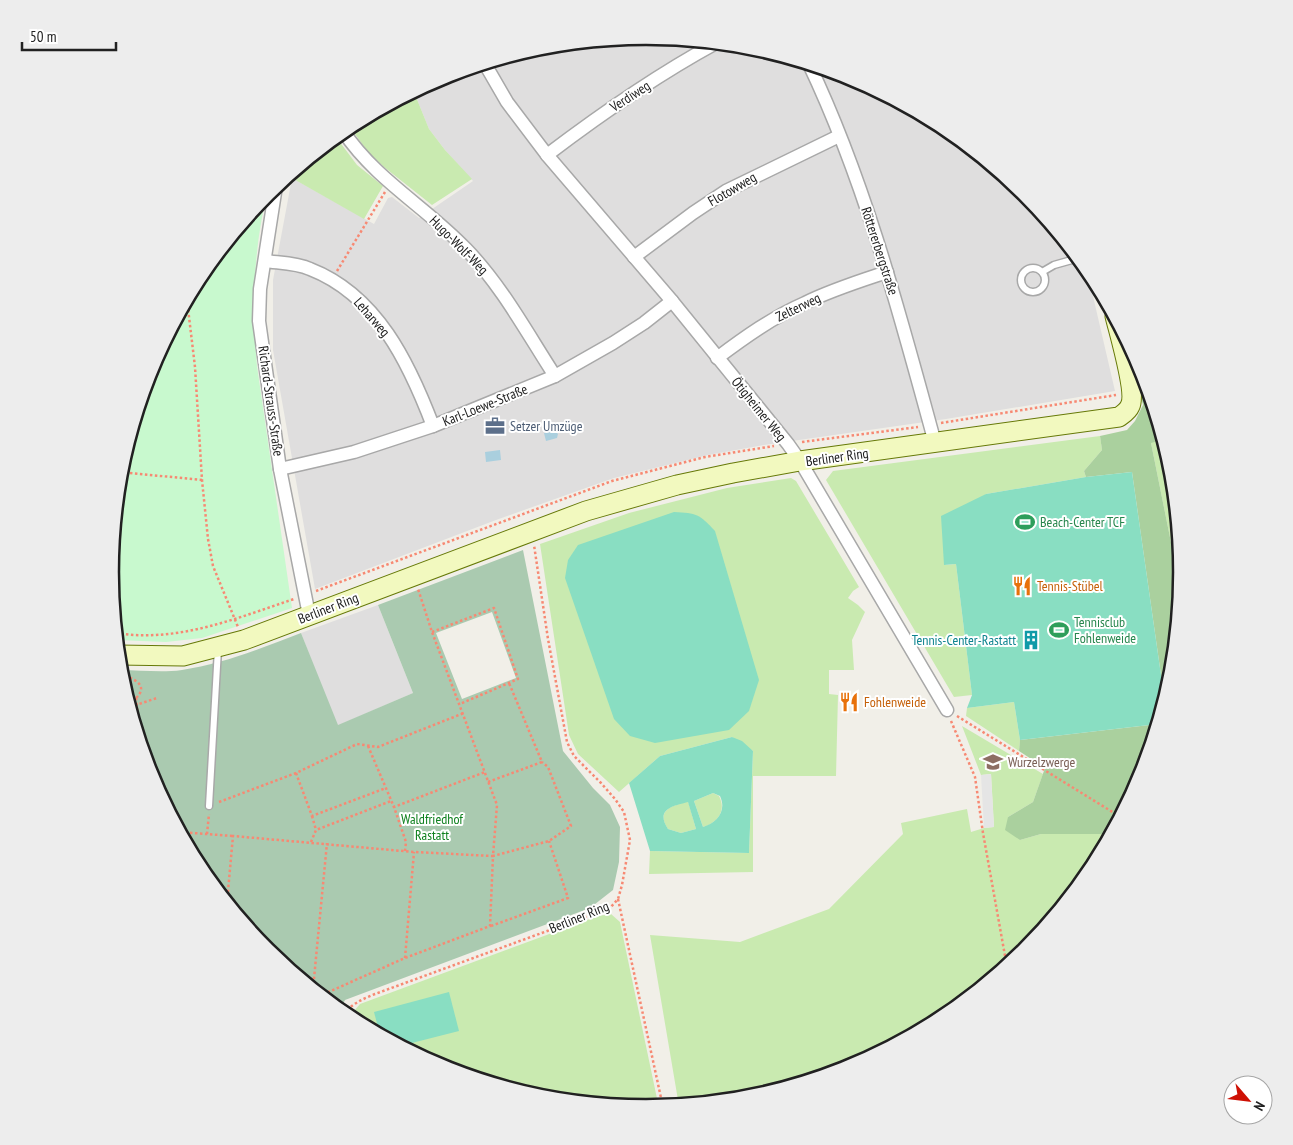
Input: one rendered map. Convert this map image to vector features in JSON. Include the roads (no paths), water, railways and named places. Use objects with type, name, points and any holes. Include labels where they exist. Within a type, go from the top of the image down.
[{"type":"street","name":"Verdiweg","points":[[547,155],[601,114],[705,49]]},
{"type":"street","name":"Ötigheimer Weg","points":[[488,70],[507,102],[547,155],[764,413],[800,462],[947,710]]},
{"type":"street","name":"Röttererbergstraße","points":[[812,72],[868,211],[935,443]]},
{"type":"street","name":"Flotowweg","points":[[634,257],[726,191],[839,136]]},
{"type":"street","name":"Hugo-Wolf-Weg","points":[[348,138],[362,158],[442,225],[489,273],[555,376]]},
{"type":"street","name":"Richard-Strauss-Straße","points":[[274,200],[260,289],[259,321],[280,469],[309,615]]},
{"type":"street","name":"Leharweg","points":[[265,261],[308,268],[332,278],[356,296],[374,315],[391,338],[422,398],[433,426]]},
{"type":"street","name":"Zelterweg","points":[[717,358],[744,338],[804,303],[887,272]]},
{"type":"street","name":"Karl-Loewe-Straße","points":[[280,469],[354,452],[433,426],[555,376],[613,343],[672,302]]},
{"type":"street","name":"Berliner Ring","points":[[126,655],[183,656],[244,640],[532,531],[677,484],[800,462],[1110,420],[1119,417],[1131,406],[1133,392],[1121,341]]},
{"type":"lane","points":[[1042,272],[1054,265],[1072,260]]},
{"type":"lane","points":[[209,806],[218,648]]},
{"type":"water","points":[[555,431],[558,434],[557,438],[546,441],[544,433]]},
{"type":"water","points":[[500,450],[501,460],[486,462],[485,452]]},
{"type":"place","name":"Setzer Umzüge","points":[[495,426]]},
{"type":"place","name":"Beach-Center TCF","points":[[1025,522]]},
{"type":"place","name":"Tennis-Stübel","points":[[1022,586]]},
{"type":"place","name":"Tennisclub Fohlenweide","points":[[1059,630]]},
{"type":"place","name":"Tennis-Center-Rastatt","points":[[1031,640]]},
{"type":"place","name":"Fohlenweide","points":[[849,702]]},
{"type":"place","name":"Wurzelzwerge","points":[[993,762]]},
{"type":"park label","name":"Waldfriedhof Rastatt","points":[[432,828]]}]
